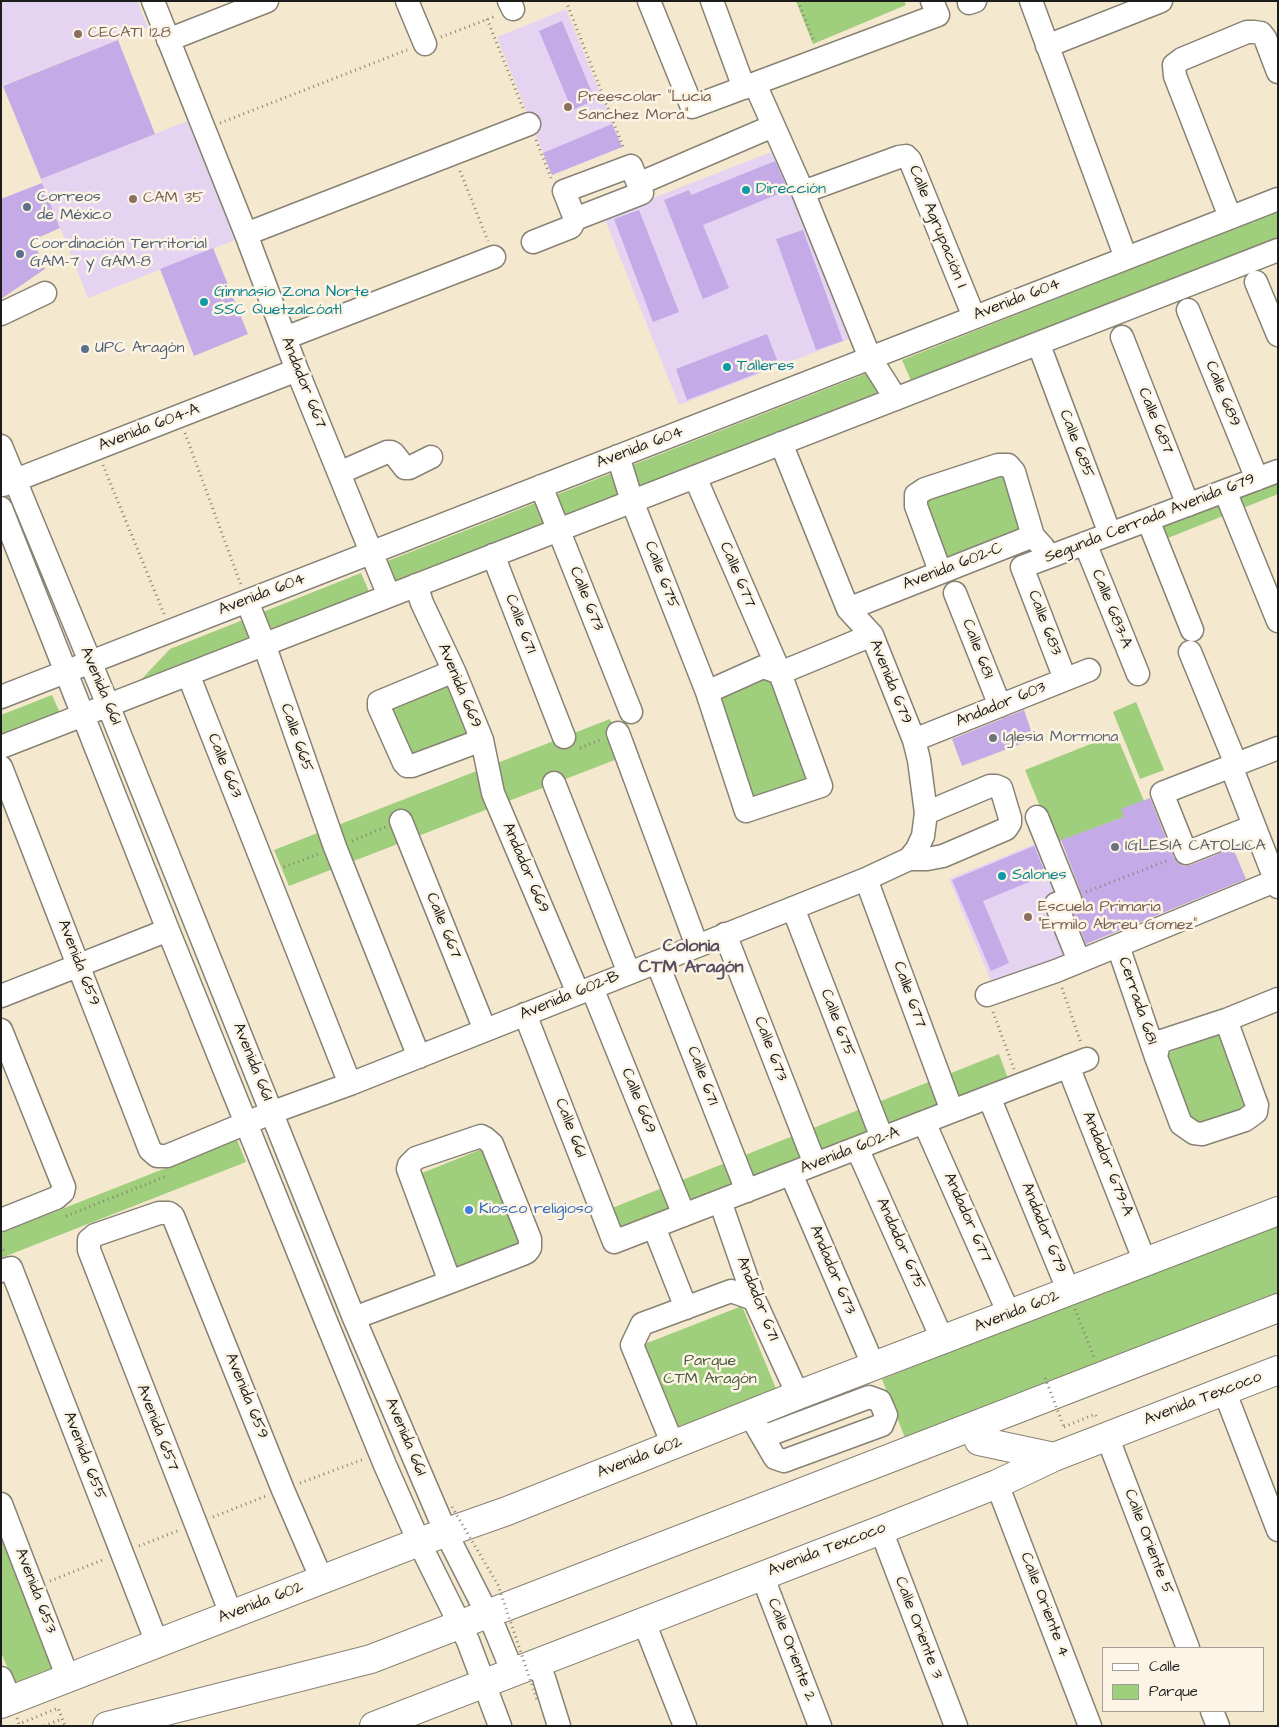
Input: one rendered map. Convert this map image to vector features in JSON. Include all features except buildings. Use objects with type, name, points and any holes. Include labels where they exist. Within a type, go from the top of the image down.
[{"type":"main road","name":"Avenida 602","points":[[4,1694],[68,1678],[420,1542],[507,1512],[674,1445],[756,1426],[798,1395],[944,1341],[1009,1314],[1278,1211]]},
{"type":"main road","points":[[174,1726],[382,1673],[491,1621],[1278,1308]]},
{"type":"main road","points":[[491,1621],[979,1441],[1278,1327]]},
{"type":"main road","name":"Avenida Texcoco","points":[[374,1726],[998,1484],[1054,1457],[1101,1425],[1224,1390],[1278,1370]]},
{"type":"main road","points":[[979,1441],[1054,1457]]},
{"type":"main road","points":[[107,1726],[371,1659],[464,1633]]},
{"type":"street","name":"Andador 667","points":[[153,1],[246,234],[297,370],[389,596]]},
{"type":"street","points":[[168,40],[268,1]]},
{"type":"street","points":[[407,1],[425,44]]},
{"type":"street","points":[[649,1],[692,108],[938,15],[932,1]]},
{"type":"street","points":[[712,1],[749,86],[773,126],[803,192],[870,358],[896,398]]},
{"type":"street","points":[[968,1],[969,3],[975,1]]},
{"type":"street","points":[[1030,1],[1126,258]]},
{"type":"street","points":[[1047,46],[1161,1]]},
{"type":"street","points":[[1230,217],[1176,76],[1174,65],[1182,59],[1248,32],[1254,32],[1261,33],[1265,38],[1278,72]]},
{"type":"street","points":[[246,234],[529,124]]},
{"type":"street","points":[[533,242],[571,227],[575,219],[642,193],[634,175],[773,126]]},
{"type":"street","name":"Calle Agrupación I","points":[[803,192],[906,156],[910,160],[974,317]]},
{"type":"street","name":"Avenida 604","points":[[1,696],[1278,199]]},
{"type":"street","points":[[1,747],[1278,250]]},
{"type":"street","points":[[285,338],[494,257]]},
{"type":"street","points":[[1256,282],[1278,335]]},
{"type":"street","points":[[1,314],[45,294]]},
{"type":"street","name":"Calle 689","points":[[1188,310],[1268,475]]},
{"type":"street","name":"Calle 687","points":[[1122,337],[1188,505]]},
{"type":"street","name":"Calle 685","points":[[1042,353],[1110,534]]},
{"type":"street","name":"Avenida 604-A","points":[[8,483],[297,370]]},
{"type":"street","name":"Avenida 679","points":[[781,443],[848,609],[872,635],[914,740],[919,760],[926,812],[924,836],[913,854]]},
{"type":"street","name":"Avenida 661","points":[[1,446],[8,483],[108,705],[273,1112],[354,1318],[446,1533],[491,1621],[513,1673]]},
{"type":"street","points":[[339,473],[387,452],[394,454],[405,468],[409,468],[431,457]]},
{"type":"street","name":"Calle 675","points":[[618,456],[632,501],[707,692]]},
{"type":"street","points":[[940,572],[916,506],[916,495],[925,489],[998,465],[1008,465],[1014,472],[1034,536],[1051,556]]},
{"type":"street","name":"Segunda Cerrada Avenida 679","points":[[1022,568],[1268,475]]},
{"type":"street","name":"Calle 677","points":[[695,477],[780,673],[820,786],[746,812],[707,692]]},
{"type":"street","name":"Calle 673","points":[[541,486],[631,712]]},
{"type":"street","points":[[1225,491],[1278,621]]},
{"type":"street","name":"Avenida 661","points":[[1,508],[168,930],[380,1452],[420,1542],[464,1633],[500,1726]]},
{"type":"street","points":[[1148,520],[1192,630]]},
{"type":"street","name":"Avenida 602-C","points":[[848,609],[1034,536]]},
{"type":"street","name":"Calle 683-A","points":[[1086,543],[1138,674]]},
{"type":"street","name":"Calle 671","points":[[494,555],[571,743]]},
{"type":"street","name":"Calle 683","points":[[1022,568],[1065,679]]},
{"type":"street","name":"Avenida 669","points":[[416,585],[422,603],[454,671],[482,740],[412,766],[407,766],[379,708],[379,702],[454,671]]},
{"type":"street","name":"Calle 681","points":[[955,593],[1000,706]]},
{"type":"street","name":"Calle 665","points":[[246,601],[264,644],[334,847],[419,1057]]},
{"type":"street","points":[[707,692],[764,667],[780,673],[872,635]]},
{"type":"street","points":[[987,994],[1056,971],[1276,884],[1190,652]]},
{"type":"street","name":"Andador 603","points":[[914,740],[1089,670]]},
{"type":"street","name":"Calle 663","points":[[188,674],[350,1084]]},
{"type":"street","points":[[618,733],[697,946]]},
{"type":"street","name":"Andador 669","points":[[482,740],[493,793],[585,990]]},
{"type":"street","points":[[1254,826],[1186,853],[1162,793],[1278,748]]},
{"type":"street","name":"Avenida 659","points":[[1,767],[150,1150],[156,1156],[167,1156],[246,1123]]},
{"type":"street","points":[[554,783],[629,973]]},
{"type":"street","points":[[913,854],[927,858],[943,856],[1006,829],[1010,824],[1010,818],[1000,788],[996,786],[990,786],[926,812]]},
{"type":"street","points":[[1036,817],[1070,899],[1056,904],[1079,961]]},
{"type":"street","name":"Calle 667","points":[[401,821],[485,1030]]},
{"type":"street","name":"Avenida 602-B","points":[[273,1112],[419,1057],[793,908],[866,878],[913,854]]},
{"type":"street","name":"Calle 677","points":[[866,878],[952,1111]]},
{"type":"street","name":"Calle 675","points":[[793,908],[882,1138]]},
{"type":"street","points":[[1,996],[168,930]]},
{"type":"street","name":"Calle 673","points":[[726,934],[815,1164]]},
{"type":"street","name":"Cerrada 681","points":[[1118,946],[1159,1049],[1181,1124],[1194,1133],[1202,1134],[1251,1117],[1256,1112],[1257,1105],[1226,1020]]},
{"type":"street","name":"Calle 671","points":[[657,962],[747,1191]]},
{"type":"street","name":"Calle 669","points":[[585,990],[684,1215]]},
{"type":"street","points":[[1159,1049],[1278,999]]},
{"type":"street","name":"Calle 661","points":[[525,1014],[614,1242]]},
{"type":"street","points":[[1,1030],[63,1183],[63,1192],[56,1198],[1,1220]]},
{"type":"street","name":"Avenida 602-A","points":[[614,1242],[1078,1063]]},
{"type":"street","name":"Andador 679-A","points":[[1078,1063],[1145,1262]]},
{"type":"street","name":"Andador 679","points":[[989,1097],[1069,1292]]},
{"type":"street","points":[[246,1123],[273,1112]]},
{"type":"street","name":"Andador 677","points":[[924,1122],[1009,1314]]},
{"type":"street","points":[[354,1318],[450,1282],[523,1254],[530,1248],[530,1239],[524,1221],[492,1144],[485,1138],[476,1137],[416,1158],[409,1164],[408,1169],[450,1282]]},
{"type":"street","name":"Andador 675","points":[[857,1148],[944,1341]]},
{"type":"street","name":"Andador 673","points":[[791,1174],[874,1367]]},
{"type":"street","name":"Andador 671","points":[[720,1201],[754,1299],[798,1395]]},
{"type":"street","name":"Avenida 657","points":[[169,1213],[159,1213],[96,1235],[89,1240],[89,1250],[231,1614]]},
{"type":"street","name":"Avenida 659","points":[[169,1213],[175,1220],[283,1490],[322,1580]]},
{"type":"street","points":[[654,1226],[686,1308]]},
{"type":"street","name":"Avenida 655","points":[[6,1270],[157,1643]]},
{"type":"street","points":[[674,1445],[632,1345],[642,1324],[731,1291],[754,1299]]},
{"type":"street","points":[[1224,1390],[1278,1530]]},
{"type":"street","points":[[869,1397],[880,1400],[886,1415],[882,1425],[784,1461],[775,1458],[756,1426],[869,1397]]},
{"type":"street","name":"Calle Oriente 5","points":[[1101,1425],[1188,1647]]},
{"type":"street","name":"Calle Oriente 4","points":[[998,1484],[1090,1726]]},
{"type":"street","name":"Avenida 653","points":[[1,1504],[68,1678]]},
{"type":"street","name":"Calle Oriente 3","points":[[881,1530],[956,1726]]},
{"type":"street","name":"Calle Oriente 2","points":[[762,1575],[820,1726]]},
{"type":"street","points":[[644,1622],[684,1726]]},
{"type":"street","points":[[544,1678],[559,1726]]},
{"type":"street","points":[[1212,1712],[1218,1726]]},
{"type":"path","points":[[566,1],[634,175]]},
{"type":"path","points":[[798,1],[821,59]]},
{"type":"path","points":[[204,129],[425,44],[511,5]]},
{"type":"path","points":[[453,154],[494,257]]},
{"type":"path","points":[[179,416],[246,601]]},
{"type":"path","points":[[96,448],[171,630]]},
{"type":"path","points":[[571,743],[618,733]]},
{"type":"path","points":[[1070,899],[1186,853]]},
{"type":"path","points":[[1056,971],[1078,1063]]},
{"type":"path","points":[[987,994],[1019,1085]]},
{"type":"path","points":[[64,1216],[172,1173]]},
{"type":"path","name":"Andador 679","points":[[1069,1292],[1095,1360]]},
{"type":"path","points":[[1045,1378],[1064,1427],[1101,1425]]},
{"type":"path","points":[[452,1507],[498,1585],[537,1700]]},
{"type":"path","points":[[44,1726],[62,1719]]},
{"type":"shaded area","name":"CECATI 128","points":[[1,1],[137,1],[148,28],[1,86]]},
{"type":"shaded area","points":[[566,9],[622,147],[552,175],[497,37]]},
{"type":"shaded area","name":"CAM 35","points":[[187,121],[235,240],[88,298],[41,179]]},
{"type":"shaded area","points":[[774,151],[849,339],[679,405],[604,217]]},
{"type":"shaded area","points":[[1042,841],[1072,956],[994,988],[949,879]]},
{"type":"green space","points":[[796,1],[904,1],[906,5],[813,44]]},
{"type":"green space","points":[[1278,211],[1278,241],[913,385],[902,360]]},
{"type":"green space","points":[[870,372],[879,395],[394,585],[385,562]]},
{"type":"green space","points":[[1278,462],[1278,494],[1163,540],[1151,512]]},
{"type":"green space","points":[[1002,471],[1023,529],[942,559],[921,500]]},
{"type":"green space","points":[[361,573],[370,594],[135,686],[170,649]]},
{"type":"green space","points":[[771,676],[809,782],[750,802],[711,697]]},
{"type":"green space","points":[[452,677],[475,738],[410,763],[386,703]]},
{"type":"green space","points":[[52,695],[60,713],[1,736],[1,715]]},
{"type":"green space","points":[[1136,702],[1164,770],[1140,779],[1113,712]]},
{"type":"green space","points":[[610,719],[625,756],[289,886],[274,850]]},
{"type":"green space","points":[[1116,734],[1144,801],[1124,817],[1055,843],[1025,770]]},
{"type":"green space","points":[[1219,1034],[1247,1108],[1193,1128],[1165,1054]]},
{"type":"green space","points":[[999,1054],[1010,1084],[619,1239],[607,1210]]},
{"type":"green space","points":[[237,1140],[246,1162],[1,1258],[1,1233]]},
{"type":"green space","points":[[482,1149],[521,1246],[456,1272],[417,1175]]},
{"type":"green space","points":[[1278,1222],[1278,1296],[907,1443],[882,1379]]},
{"type":"green space","name":"Parque CTM Aragón","points":[[742,1306],[779,1396],[678,1436],[642,1345]]},
{"type":"green space","points":[[1,1535],[54,1669],[14,1684],[1,1652]]},
{"type":"place","name":"CECATI 128","points":[[78,34]]},
{"type":"place","name":"Preescolar \"Lucia Sanchez Mora\"","points":[[568,107]]},
{"type":"place","name":"Dirección","points":[[746,190]]},
{"type":"place","name":"CAM 35","points":[[133,199]]},
{"type":"place","name":"Correos de México","points":[[27,207]]},
{"type":"place","name":"Coordinación Territorial GAM-7 y GAM-8","points":[[20,254]]},
{"type":"place","name":"Gimnasio Zona Norte SSC Quetzalcóatl","points":[[204,302]]},
{"type":"place","name":"UPC Aragón","points":[[85,349]]},
{"type":"place","name":"Talleres","points":[[727,367]]},
{"type":"place","name":"Iglesia Mormona","points":[[993,738]]},
{"type":"place","name":"IGLESIA CATOLICA","points":[[1115,847]]},
{"type":"place","name":"Salones","points":[[1002,876]]},
{"type":"place","name":"Escuela Primaria \"Ermilo Abreu Gomez\"","points":[[1028,917]]},
{"type":"place","name":"Kiosco religioso","points":[[469,1210]]},
{"type":"district","name":"Colonia CTM Aragón","points":[[691,958]]}]
